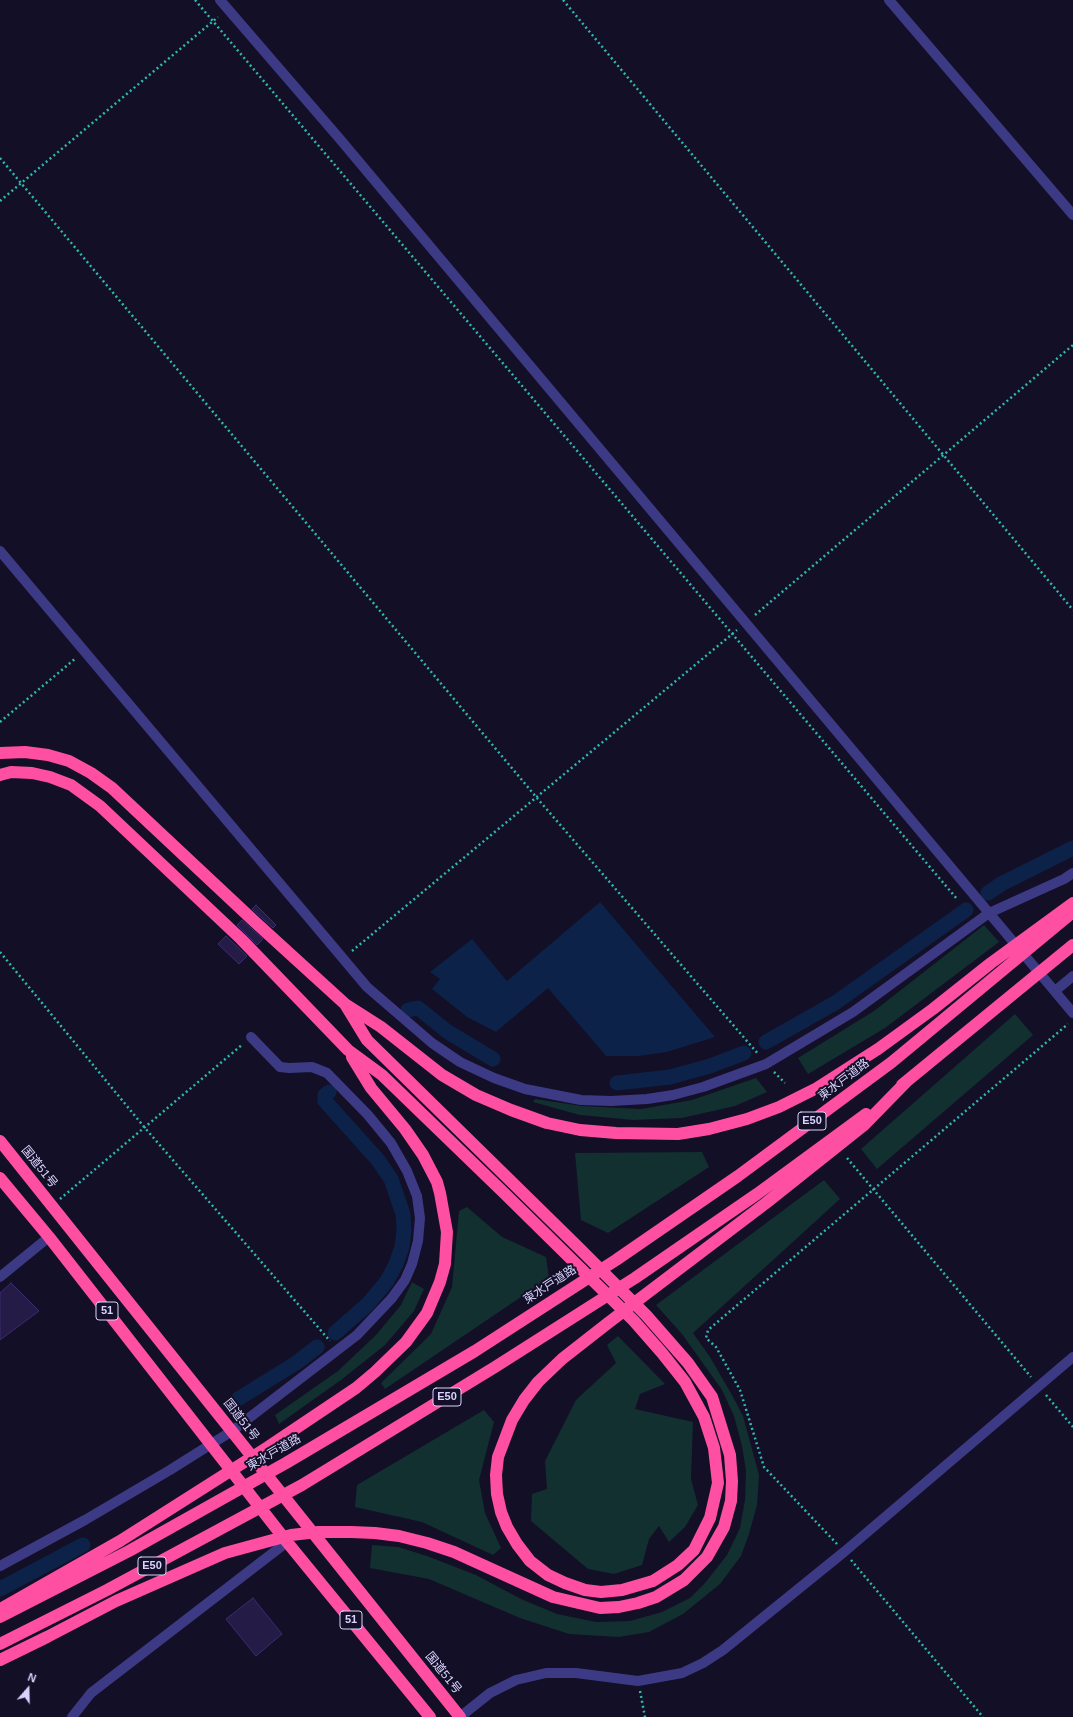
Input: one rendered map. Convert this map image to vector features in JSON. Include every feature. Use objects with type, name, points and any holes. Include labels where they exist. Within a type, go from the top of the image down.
[{"type":"highway","points":[[0,753],[25,752],[48,755],[69,761],[91,773],[112,788],[345,1004],[380,1027],[442,1074],[476,1095],[547,1123],[580,1130],[616,1133],[678,1134],[709,1129],[747,1119],[779,1106],[818,1088],[878,1049],[1073,903]]},
{"type":"highway","points":[[0,775],[11,772],[38,774],[71,785],[86,794],[100,806],[241,939],[348,1050],[382,1075],[634,1321],[685,1382],[704,1417],[714,1448],[718,1483],[710,1518],[694,1550],[678,1565],[652,1581],[622,1590],[601,1592],[586,1590],[565,1584],[548,1575],[530,1561],[516,1544],[501,1512],[497,1494],[496,1475],[498,1457],[512,1420],[524,1400],[538,1382],[562,1359],[608,1323],[650,1291],[766,1203],[864,1125],[907,1081]]},
{"type":"highway","name":"東水戸道路","points":[[0,1617],[129,1551],[286,1464],[475,1351],[616,1260],[738,1176],[879,1071],[1073,912]]},
{"type":"highway","name":"E50","points":[[0,1644],[128,1579],[302,1485],[591,1307],[763,1189],[907,1081],[1073,945]]},
{"type":"highway","points":[[0,1660],[48,1637],[116,1601],[225,1553],[291,1536],[318,1532],[351,1532],[399,1536],[454,1552],[553,1597],[600,1608],[619,1607],[656,1597],[684,1580],[707,1557],[724,1527],[732,1501],[730,1455],[712,1397],[688,1363],[646,1315],[578,1246],[367,1040],[345,1004]]},
{"type":"highway","points":[[0,1609],[120,1540],[268,1447],[356,1388],[406,1342],[427,1313],[440,1282],[445,1264],[447,1232],[443,1205],[437,1182],[413,1139],[371,1088],[348,1050]]},
{"type":"highway","name":"国道51号","points":[[0,1141],[460,1717]]},
{"type":"highway","name":"51","points":[[0,1178],[49,1237],[287,1542],[430,1717]]},
{"type":"street","points":[[220,0],[1073,1013]]},
{"type":"street","points":[[889,0],[1073,215]]},
{"type":"street","points":[[0,551],[367,987],[432,1043],[460,1062],[494,1078],[525,1089],[581,1100],[611,1102],[673,1095],[703,1087],[766,1064],[853,1012],[989,913],[1064,879],[1073,873]]},
{"type":"street","points":[[1055,991],[1073,976]]},
{"type":"street","points":[[0,1566],[85,1520],[232,1431],[357,1335],[392,1298],[405,1280],[412,1264],[418,1241],[420,1218],[417,1196],[407,1171],[391,1143],[368,1115],[327,1073],[312,1067],[280,1067],[251,1037]]},
{"type":"street","points":[[0,1277],[49,1237]]},
{"type":"street","points":[[460,1717],[490,1693],[516,1680],[546,1673],[576,1673],[638,1681],[682,1672],[703,1663],[723,1650],[844,1552],[1073,1357]]},
{"type":"street","points":[[72,1717],[92,1693],[287,1542]]},
{"type":"path","points":[[195,0],[957,899]]},
{"type":"path","points":[[563,0],[1073,610]]},
{"type":"path","points":[[0,201],[228,9]]},
{"type":"path","points":[[0,158],[537,798],[766,1064]]},
{"type":"path","points":[[342,959],[746,623],[1073,345]]},
{"type":"path","points":[[0,722],[84,651]]},
{"type":"path","points":[[0,952],[145,1128],[338,1351]]},
{"type":"path","points":[[983,1717],[844,1552],[764,1467],[740,1390],[716,1347],[706,1338],[708,1330],[1073,1020]]},
{"type":"path","points":[[52,1205],[251,1037]]},
{"type":"path","points":[[848,1158],[1073,1427]]},
{"type":"path","points":[[638,1681],[645,1717]]},
{"type":"green space","points":[[984,925],[999,942],[885,1028],[808,1074],[798,1058],[874,1011]]},
{"type":"green space","points":[[1015,1014],[1033,1035],[877,1169],[861,1149]]},
{"type":"green space","points":[[756,1078],[767,1092],[735,1106],[682,1118],[633,1120],[580,1115],[533,1102],[535,1099],[582,1106],[641,1109],[692,1100]]},
{"type":"green space","points":[[702,1152],[709,1167],[608,1233],[581,1220],[575,1153]]},
{"type":"green space","points":[[824,1180],[840,1199],[693,1333],[710,1357],[743,1416],[759,1475],[757,1505],[749,1534],[741,1556],[720,1584],[683,1614],[649,1632],[619,1637],[569,1634],[520,1618],[429,1579],[370,1568],[372,1545],[398,1547],[427,1556],[476,1575],[521,1599],[557,1614],[596,1622],[630,1621],[662,1612],[690,1598],[705,1583],[727,1555],[740,1528],[745,1500],[746,1471],[742,1446],[734,1416],[722,1390],[682,1334],[656,1305]]},
{"type":"green space","points":[[467,1207],[502,1237],[546,1257],[549,1278],[385,1389],[381,1383],[431,1334],[452,1287],[459,1211]]},
{"type":"green space","points":[[412,1282],[424,1289],[414,1311],[385,1345],[341,1380],[279,1424],[275,1415],[338,1371],[376,1335],[401,1305]]},
{"type":"green space","points":[[618,1336],[665,1384],[640,1394],[635,1409],[693,1422],[691,1479],[698,1505],[685,1527],[669,1542],[659,1526],[649,1539],[642,1565],[614,1574],[588,1569],[531,1521],[532,1494],[547,1489],[545,1461],[576,1400],[616,1363],[607,1345]]},
{"type":"green space","points":[[484,1410],[494,1422],[479,1480],[485,1513],[501,1548],[493,1555],[422,1522],[355,1507],[357,1485]]},
{"type":"water","points":[[600,902],[715,1037],[667,1052],[639,1056],[606,1056],[548,988],[496,1032],[467,1017],[432,989],[440,979],[430,972],[472,939],[507,981]]},
{"type":"building","points":[[256,905],[276,925],[273,928],[252,909]]},
{"type":"building","points":[[242,920],[263,939],[257,945],[237,925]]},
{"type":"building","points":[[226,936],[247,956],[239,964],[218,944]]},
{"type":"building","points":[[11,1283],[39,1311],[0,1340],[0,1293]]},
{"type":"building","points":[[253,1598],[282,1634],[256,1656],[226,1619]]},
{"type":"waterway","points":[[988,893],[1001,884],[1073,848]]},
{"type":"waterway","points":[[766,1042],[835,1003],[966,910]]},
{"type":"waterway","points":[[408,1010],[418,1008],[448,1032],[493,1059]]},
{"type":"waterway","points":[[617,1083],[670,1077],[710,1066],[744,1053]]},
{"type":"waterway","points":[[329,1092],[325,1095],[325,1101],[378,1160],[391,1179],[403,1214],[404,1230],[402,1247],[396,1264],[387,1281],[368,1304],[335,1333]]},
{"type":"waterway","points":[[238,1399],[296,1363],[317,1347]]},
{"type":"waterway","points":[[0,1589],[83,1545]]}]
